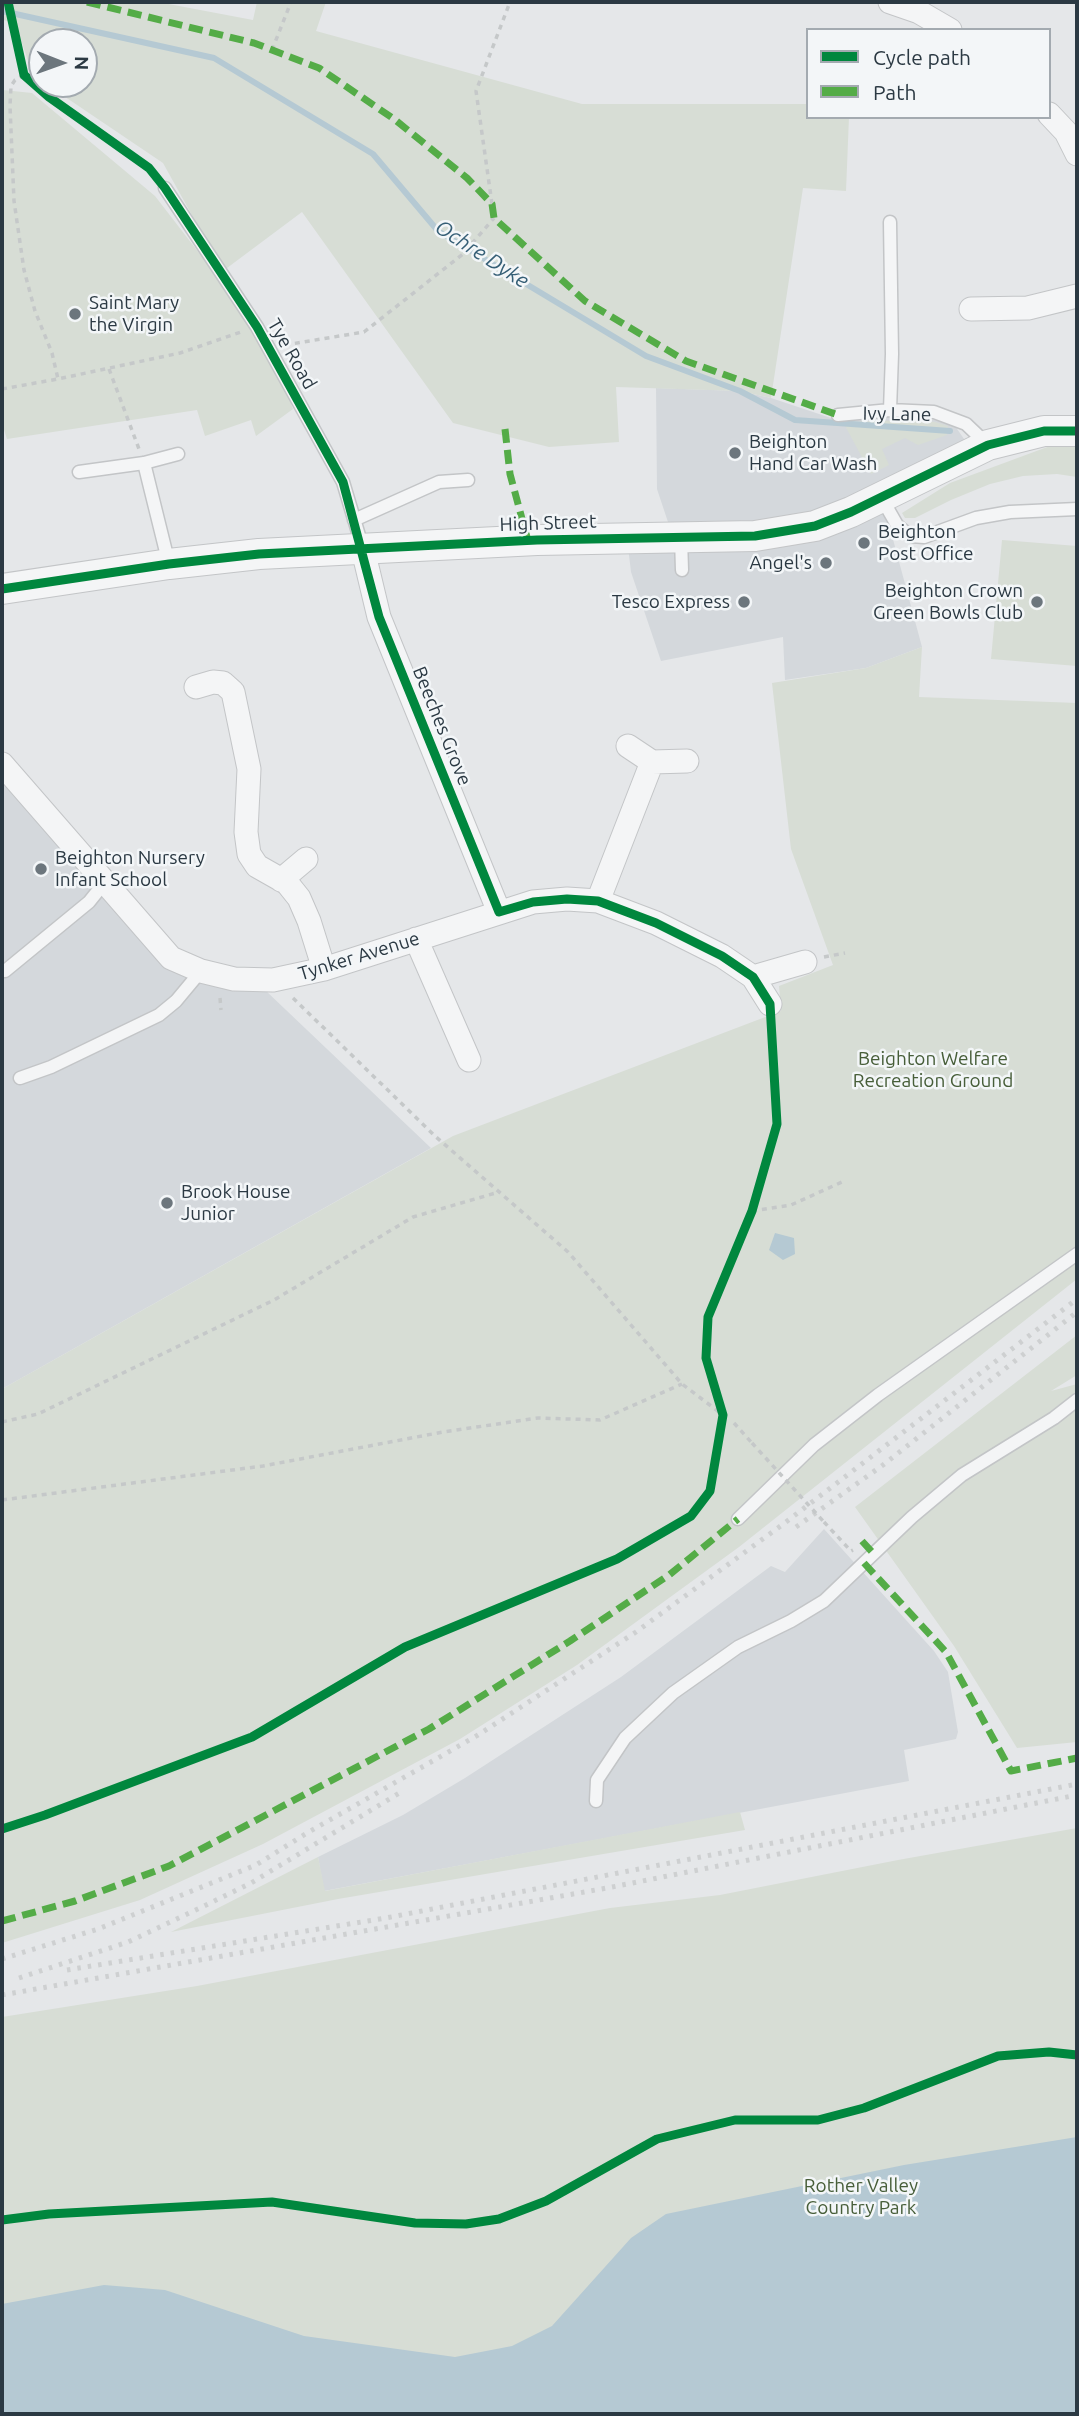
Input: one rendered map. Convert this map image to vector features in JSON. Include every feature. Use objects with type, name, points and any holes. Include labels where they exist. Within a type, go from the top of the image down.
[{"type":"street","points":[[890,2],[921,7],[947,28]]},
{"type":"street","points":[[1051,115],[1072,129],[1077,154]]},
{"type":"street","points":[[971,309],[1028,308],[1077,296]]},
{"type":"street","name":"High Street","points":[[2,589],[169,564],[259,555],[537,540],[755,536],[815,526],[988,445],[1044,431],[1077,431]]},
{"type":"street","name":"Beeches Grove","points":[[363,550],[379,617],[499,912]]},
{"type":"street","points":[[196,687],[214,682],[223,683],[233,692],[248,769],[246,832],[249,854],[257,866],[287,883],[299,898],[324,969]]},
{"type":"street","points":[[628,746],[652,762],[687,761]]},
{"type":"street","points":[[598,901],[652,762]]},
{"type":"street","name":"Tynker Avenue","points":[[2,764],[171,958],[201,971],[234,979],[274,980],[324,969],[533,902],[566,899],[598,901],[656,923],[722,956],[753,977],[770,1004]]},
{"type":"street","points":[[281,880],[306,859]]},
{"type":"street","points":[[416,939],[469,1060]]},
{"type":"street","points":[[753,977],[805,962]]},
{"type":"lane","name":"Tye Road","points":[[165,188],[257,327],[343,482],[363,550]]},
{"type":"lane","points":[[890,222],[890,410]]},
{"type":"lane","name":"Ivy Lane","points":[[838,415],[890,410],[934,412],[966,424],[988,445]]},
{"type":"lane","points":[[79,471],[144,463],[178,454]]},
{"type":"lane","points":[[144,463],[169,564]]},
{"type":"lane","points":[[354,520],[439,482],[468,480]]},
{"type":"lane","points":[[881,497],[897,525],[910,536],[924,537],[976,518],[1064,508],[1077,509]]},
{"type":"lane","points":[[681,538],[682,570]]},
{"type":"lane","points":[[5,971],[89,902],[106,882]]},
{"type":"lane","points":[[20,1078],[51,1067],[159,1015],[176,1002],[201,971]]},
{"type":"lane","points":[[738,1519],[825,1436],[878,1395],[1077,1254]]},
{"type":"lane","points":[[596,1801],[597,1780],[625,1738],[673,1693],[738,1647],[824,1601],[912,1517],[962,1475],[1054,1418],[1077,1400]]},
{"type":"path","points":[[272,50],[291,2]]},
{"type":"path","points":[[492,204],[476,91],[510,2]]},
{"type":"path","points":[[21,62],[24,75],[28,79]]},
{"type":"path","points":[[24,75],[15,80],[12,86],[10,106],[14,201],[24,271],[58,379]]},
{"type":"path","points":[[269,348],[364,332],[463,254],[494,218]]},
{"type":"path","points":[[2,389],[180,353],[257,327]]},
{"type":"path","points":[[109,369],[144,463]]},
{"type":"path","points":[[274,980],[435,1136],[568,1252],[682,1384],[723,1415]]},
{"type":"path","points":[[752,1211],[791,1205],[842,1182]]},
{"type":"path","points":[[2,1422],[38,1414],[274,1300],[413,1217],[499,1192]]},
{"type":"path","points":[[747,1222],[756,1198]]},
{"type":"path","points":[[2,1500],[263,1466],[443,1432],[538,1418],[600,1420],[682,1384]]},
{"type":"path","points":[[718,1402],[723,1415],[720,1428]]},
{"type":"path","points":[[734,1423],[851,1551],[856,1546]]},
{"type":"shaded area","points":[[656,388],[740,391],[771,398],[843,422],[903,415],[953,423],[964,439],[959,450],[877,491],[887,517],[922,647],[866,668],[785,680],[783,637],[661,661],[631,572],[627,538],[673,537],[657,489]]},
{"type":"shaded area","name":"Brook House Junior","points":[[2,781],[158,958],[185,977],[221,987],[265,990],[431,1148],[2,1389]]},
{"type":"shaded area","points":[[824,1529],[934,1651],[948,1672],[958,1732],[956,1739],[904,1750],[909,1781],[324,1891],[318,1857],[403,1815],[465,1778],[621,1677],[771,1566],[785,1572]]},
{"type":"green space","points":[[2,2],[158,2],[253,20],[257,2],[326,2],[316,31],[582,104],[806,104],[806,119],[849,119],[846,191],[803,188],[771,398],[740,391],[616,387],[619,442],[549,447],[453,423],[302,212],[223,271],[163,163],[67,98],[98,98],[98,28],[28,28],[28,61],[15,22],[2,20]]},
{"type":"green space","points":[[2,76],[3,90],[28,93],[28,98],[38,98],[155,196],[216,275],[281,375],[293,409],[256,436],[251,420],[205,436],[197,410],[7,439],[2,423]]},
{"type":"green space","points":[[911,420],[948,426],[947,435],[918,445],[905,438],[882,449],[889,465],[871,474],[843,422]]},
{"type":"green space","points":[[1077,444],[1077,477],[1057,474],[1023,476],[990,484],[915,518],[905,518],[902,513],[950,483],[1050,446]]},
{"type":"green space","name":"Beighton Crown Green Bowls Club","points":[[1002,540],[1077,546],[1077,666],[991,659]]},
{"type":"green space","name":"Beighton Welfare Recreation Ground","points":[[922,647],[919,697],[1077,703],[1077,1279],[739,1547],[577,1665],[460,1739],[263,1844],[140,1900],[2,1943],[2,1389],[453,1136],[781,1011],[779,986],[833,965],[791,849],[772,683],[866,668]]},
{"type":"green space","points":[[1077,1335],[1077,1375],[1051,1391],[1077,1384],[1077,1742],[1017,1748],[954,1646],[855,1507]]},
{"type":"green space","points":[[740,1812],[745,1830],[338,1899],[171,1932],[318,1857],[325,1891]]},
{"type":"green space","name":"Rother Valley Country Park","points":[[1077,1828],[1077,2414],[2,2414],[2,2017],[197,1986],[610,1908],[720,1895]]},
{"type":"water","points":[[775,1233],[794,1238],[795,1254],[783,1260],[769,1250]]},
{"type":"water","points":[[1077,2137],[1077,2414],[2,2414],[2,2304],[104,2285],[165,2290],[304,2336],[455,2357],[512,2346],[552,2326],[631,2238],[666,2214],[904,2165]]},
{"type":"waterway","name":"Ochre Dyke","points":[[2,11],[214,58],[373,154],[438,231],[646,356],[740,391],[795,420],[950,431]]},
{"type":"railway","points":[[2,1959],[98,1929],[256,1865],[478,1735],[636,1632],[786,1522],[1077,1299]]},
{"type":"railway","points":[[796,1527],[883,1465],[1077,1312]]},
{"type":"railway","points":[[67,1970],[386,1918],[1077,1784]]},
{"type":"railway","points":[[19,1978],[128,1942],[202,1907],[251,1883],[401,1792]]},
{"type":"railway","points":[[2,1995],[607,1888],[1077,1795]]},
{"type":"marked path","points":[[87,2],[254,43],[319,68],[394,119],[467,178],[492,204],[494,218],[585,301],[686,361],[838,415]]},
{"type":"marked path","points":[[505,429],[510,474],[528,541]]},
{"type":"marked path","points":[[2,1921],[75,1901],[169,1866],[429,1729],[669,1575],[738,1519]]},
{"type":"marked path","points":[[862,1541],[873,1553]]},
{"type":"marked path","points":[[864,1563],[946,1652],[1011,1771],[1077,1758]]},
{"type":"cycle path","points":[[2,1829],[252,1737],[405,1647],[617,1559],[691,1516],[710,1491],[723,1415],[706,1358],[708,1317],[752,1211],[777,1124],[770,1004],[753,977],[722,956],[656,923],[598,901],[567,899],[533,902],[499,912],[379,617],[343,482],[257,327],[165,188],[149,168],[49,97],[24,75],[8,2]]},
{"type":"cycle path","points":[[2,589],[169,564],[259,554],[537,540],[755,536],[815,526],[851,512],[988,445],[1044,431],[1077,431]]},
{"type":"cycle path","points":[[2,2220],[49,2214],[272,2202],[415,2223],[466,2224],[499,2219],[546,2201],[657,2139],[735,2120],[818,2120],[864,2108],[998,2056],[1049,2052],[1077,2055]]},
{"type":"place","name":"Saint Mary the Virgin","points":[[75,314]]},
{"type":"place","name":"Beighton Hand Car Wash","points":[[735,453]]},
{"type":"place","name":"Beighton Post Office","points":[[864,543]]},
{"type":"place","name":"Angel's","points":[[826,563]]},
{"type":"place","name":"Tesco Express","points":[[744,602]]},
{"type":"place","name":"Beighton Crown Green Bowls Club","points":[[1037,602]]},
{"type":"place","name":"Beighton Nursery Infant School","points":[[41,869]]},
{"type":"place","name":"Brook House Junior","points":[[167,1203]]}]
